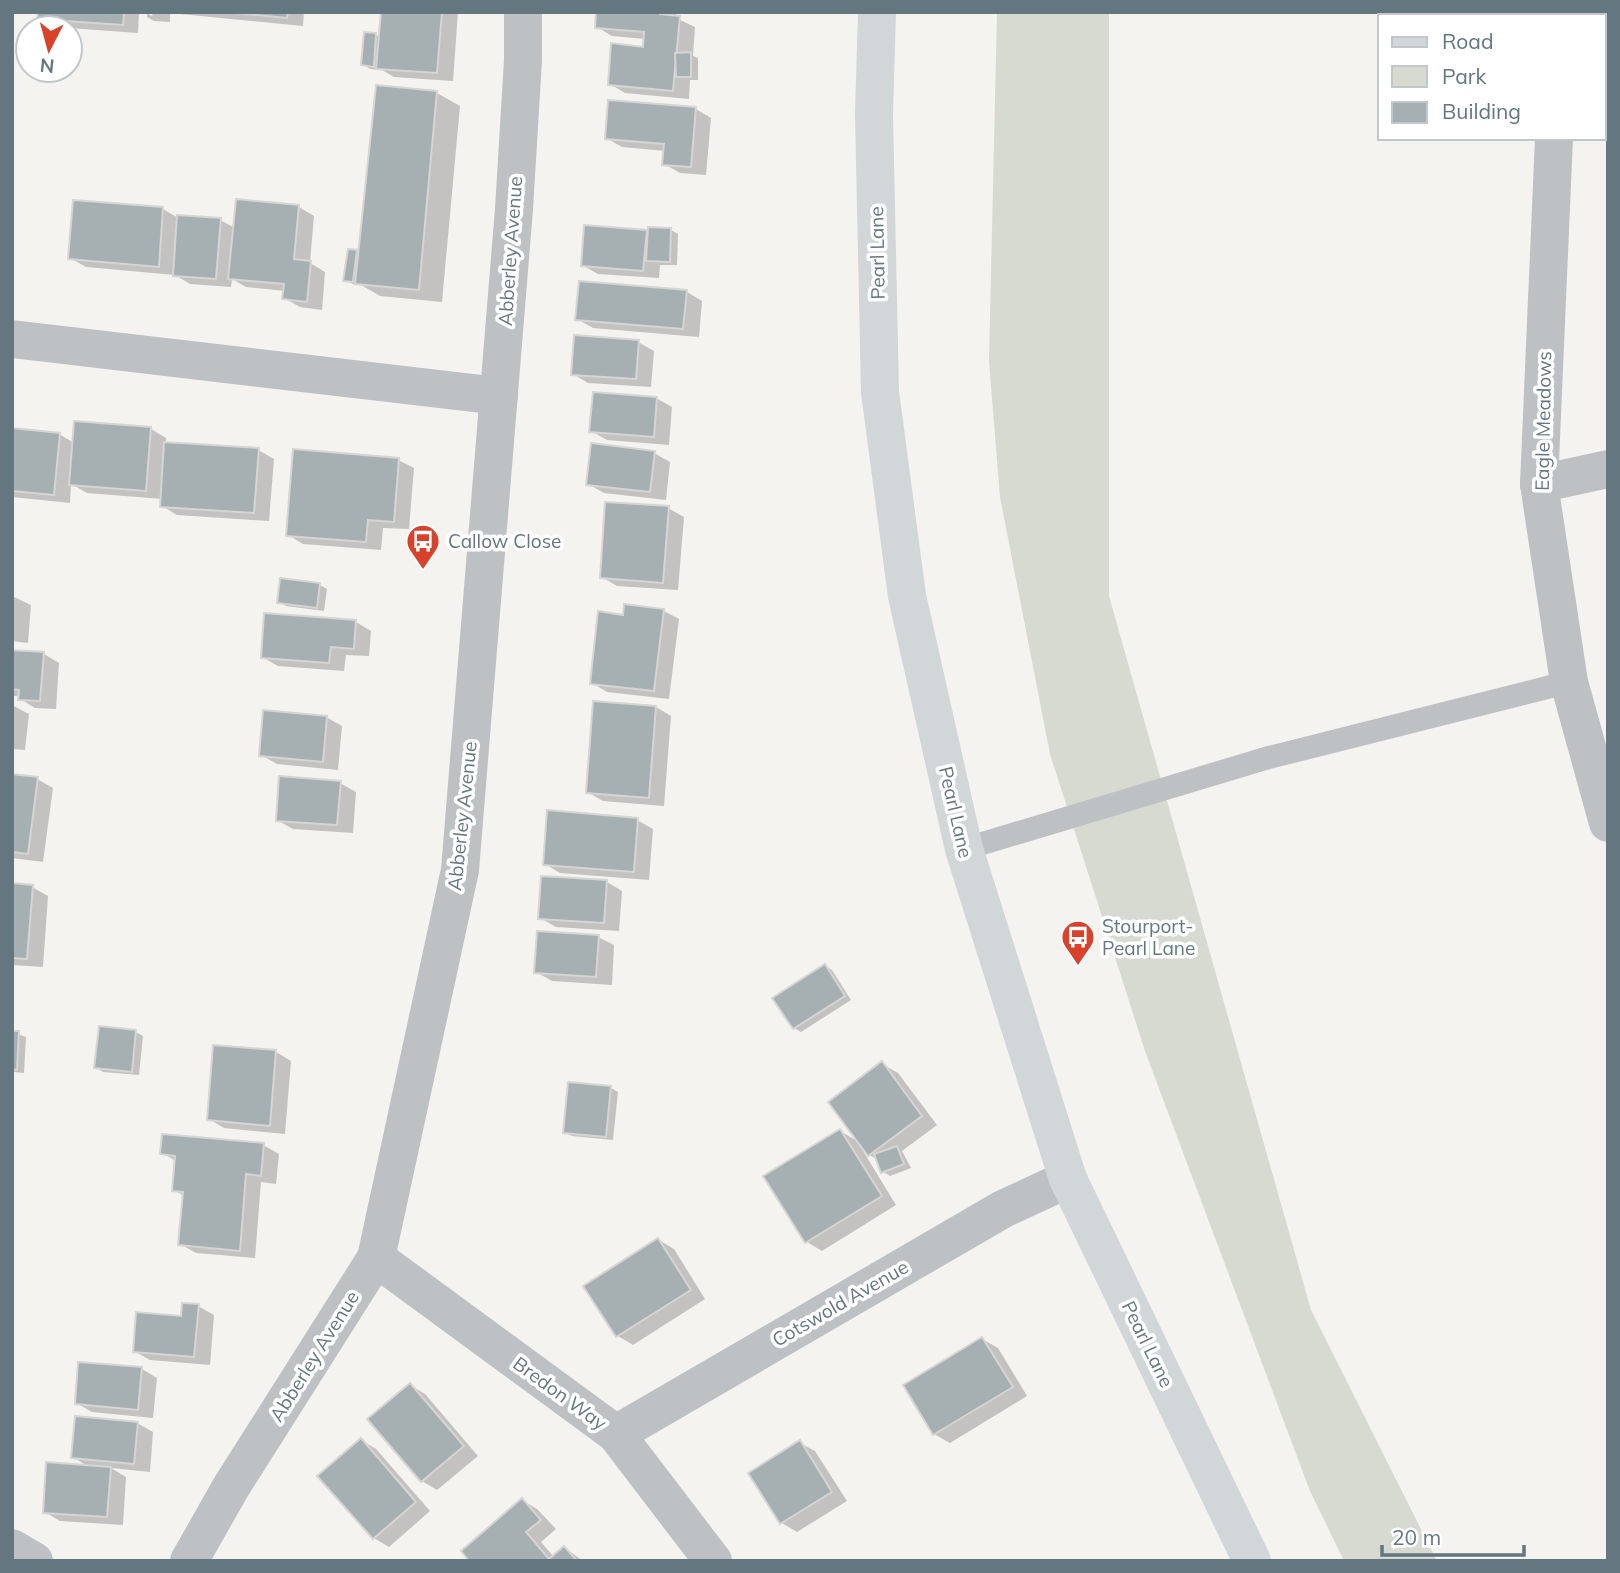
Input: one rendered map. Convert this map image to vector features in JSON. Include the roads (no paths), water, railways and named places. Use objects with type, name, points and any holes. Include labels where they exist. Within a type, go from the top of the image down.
[{"type":"main road","name":"Pearl Lane","points":[[877,12],[874,114],[880,392],[907,596],[964,849],[1068,1179],[1252,1561]]},
{"type":"street","name":"Abberley Avenue","points":[[189,1561],[231,1487],[376,1258],[460,870],[518,142],[523,12]]},
{"type":"street","name":"Eagle Meadows","points":[[1554,140],[1539,484],[1569,682],[1608,823]]},
{"type":"street","points":[[12,339],[499,396]]},
{"type":"street","points":[[1539,484],[1608,469]]},
{"type":"street","name":"Cotswold Avenue","points":[[616,1434],[1003,1209],[1068,1179]]},
{"type":"street","name":"Bredon Way","points":[[376,1258],[616,1434],[713,1561]]},
{"type":"street","points":[[12,1548],[34,1561]]},
{"type":"lane","points":[[964,849],[1267,758],[1569,682]]},
{"type":"place","name":"Callow Close","points":[[423,571]]},
{"type":"place","name":"Stourport- Pearl Lane","points":[[1078,967]]}]
